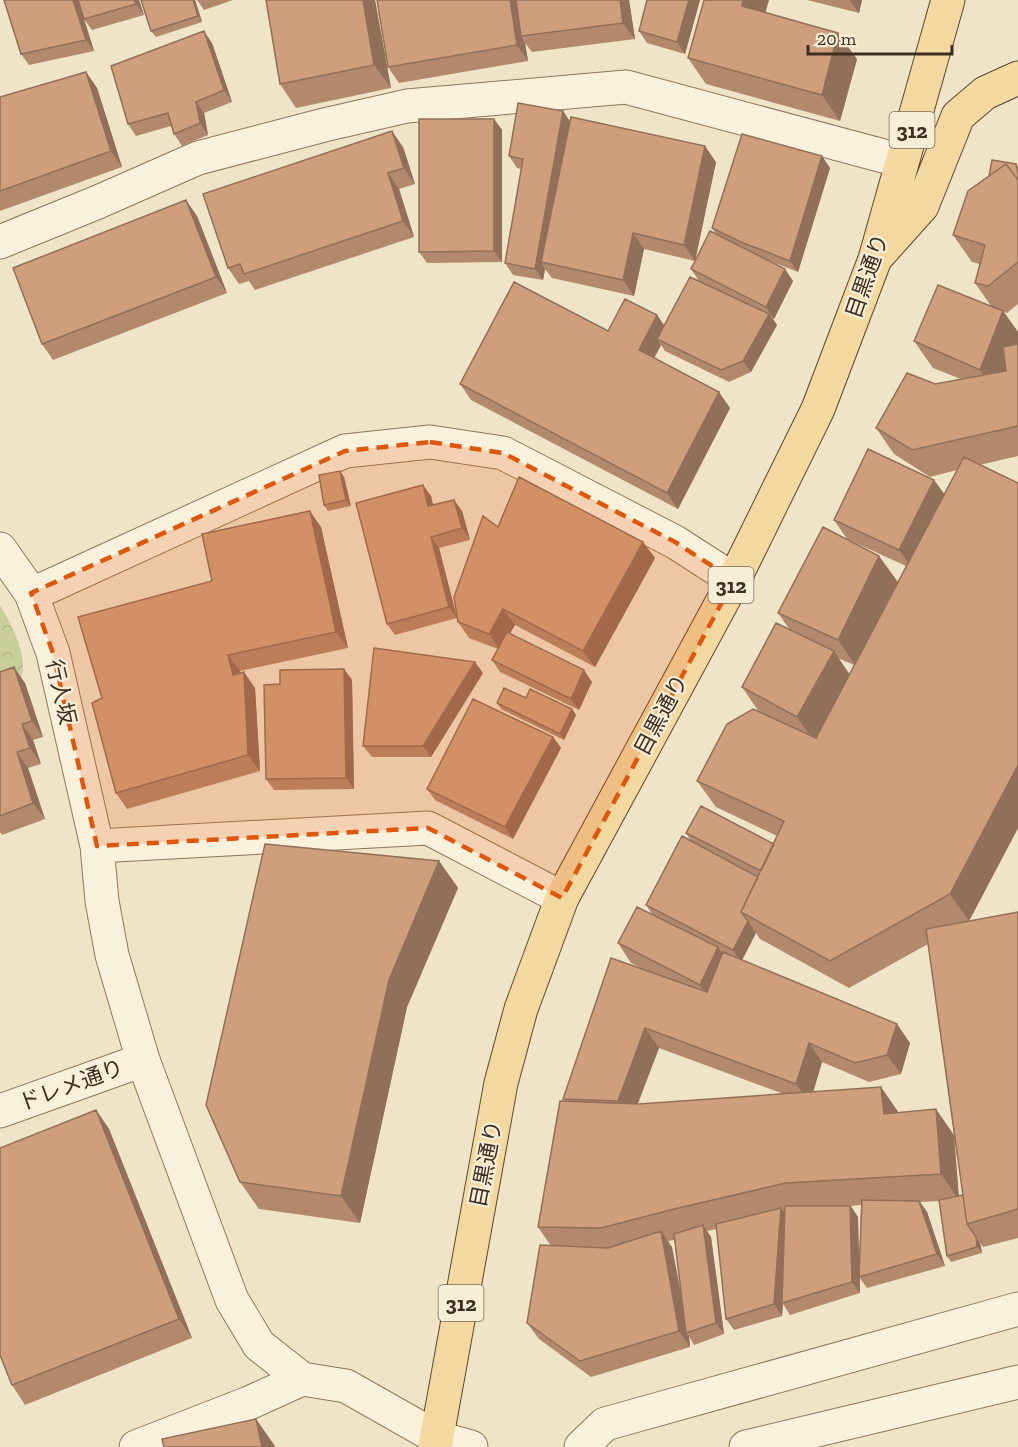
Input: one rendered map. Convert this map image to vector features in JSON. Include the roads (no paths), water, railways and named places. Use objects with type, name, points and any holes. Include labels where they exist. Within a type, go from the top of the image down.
[{"type":"main road","name":"目黒通り","points":[[435,1442],[501,1083],[521,1008],[562,898],[734,580],[818,409],[875,259],[948,0]]},
{"type":"main road","points":[[875,259],[922,206],[958,116],[985,93],[1018,78]]},
{"type":"street","points":[[0,242],[198,158],[407,106],[626,87],[902,161]]},
{"type":"street","points":[[31,593],[345,451],[430,442],[503,453],[675,543],[734,580]]},
{"type":"street","name":"行人坂","points":[[0,549],[31,593],[52,653],[97,846],[102,902],[112,955],[143,1060],[232,1300],[259,1345],[302,1378]]},
{"type":"street","points":[[97,846],[428,828],[562,898]]},
{"type":"street","name":"ドレメ通り","points":[[0,1111],[143,1060]]},
{"type":"street","points":[[581,1447],[605,1424],[1018,1309]]},
{"type":"street","points":[[136,1447],[249,1403],[302,1378],[346,1386],[435,1442],[471,1447]]},
{"type":"street","points":[[746,1447],[1018,1382]]}]
